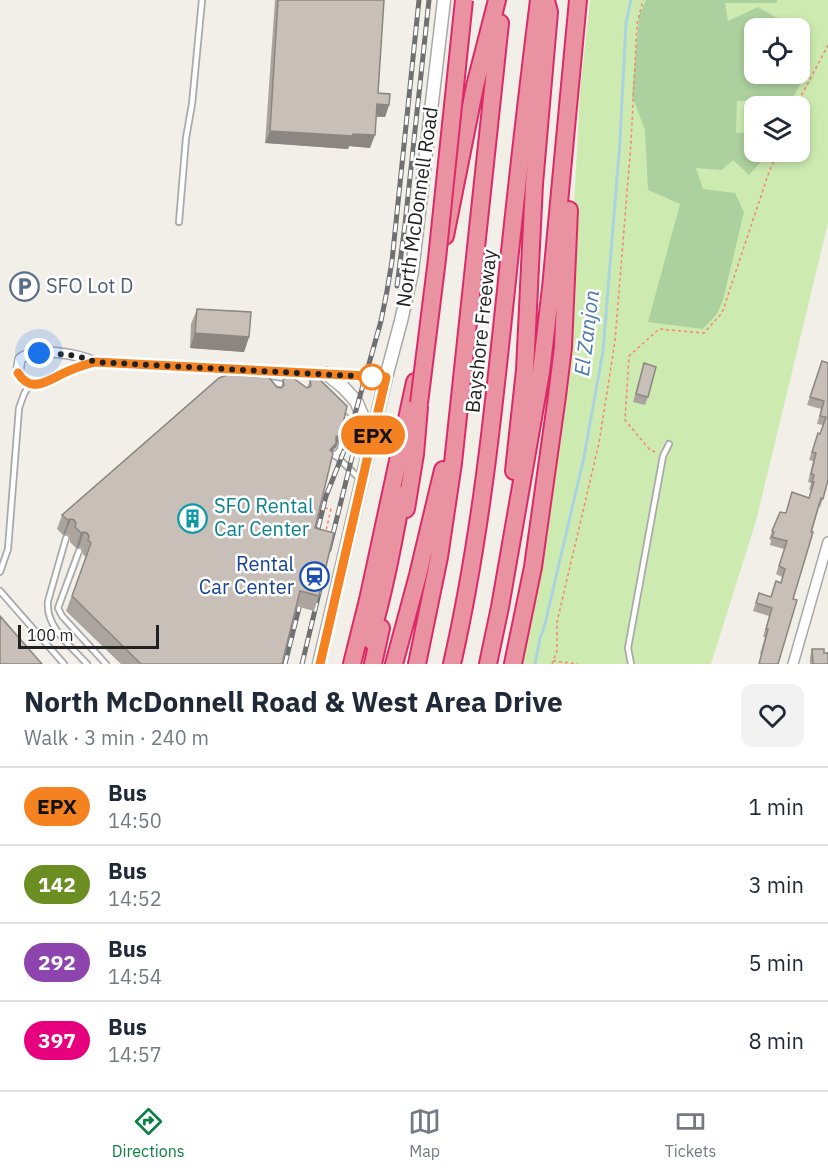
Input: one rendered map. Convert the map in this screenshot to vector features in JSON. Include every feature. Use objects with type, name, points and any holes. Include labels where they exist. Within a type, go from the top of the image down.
[{"type":"highway","points":[[373,664],[419,403],[464,0]]},
{"type":"highway","points":[[352,664],[364,620],[476,86],[497,0]]},
{"type":"highway","name":"Bayshore Freeway","points":[[417,664],[447,510],[502,0]]},
{"type":"highway","name":"Bayshore Freeway","points":[[452,664],[472,562],[488,457],[539,0]]},
{"type":"highway","points":[[478,664],[513,481],[520,420],[528,325],[533,193],[549,12],[545,0]]},
{"type":"highway","points":[[488,664],[541,372],[578,0]]},
{"type":"highway","points":[[513,664],[533,567],[563,347],[575,38]]},
{"type":"highway","points":[[502,664],[557,396]]},
{"type":"highway","points":[[394,664],[460,402]]},
{"type":"highway","points":[[363,664],[385,598]]},
{"type":"street","name":"North McDonnell Road","points":[[320,662],[412,272],[444,0]]},
{"type":"street","points":[[95,362],[72,355],[27,354],[20,359],[18,373],[30,384],[40,385],[81,365],[95,362],[250,372],[386,377]]},
{"type":"street","points":[[327,374],[356,401],[372,438]]},
{"type":"street","points":[[793,664],[828,542]]},
{"type":"lane","points":[[178,222],[202,0]]},
{"type":"lane","points":[[265,381],[293,387]]},
{"type":"lane","points":[[0,572],[8,549],[19,408],[30,384]]},
{"type":"lane","points":[[339,411],[347,419],[340,450],[335,455],[362,481]]},
{"type":"lane","points":[[631,664],[628,648],[663,456],[669,444]]},
{"type":"lane","points":[[66,538],[47,610],[50,621],[87,664]]},
{"type":"lane","points":[[79,551],[58,608],[62,616],[106,664]]},
{"type":"lane","points":[[0,591],[64,664]]},
{"type":"path","points":[[578,664],[552,662],[556,651],[557,622],[599,443],[615,341],[631,143],[637,24],[644,0]]},
{"type":"path","points":[[801,96],[828,45]]},
{"type":"path","points":[[663,456],[649,449],[625,420],[629,356],[659,329],[704,333],[722,313],[774,162]]},
{"type":"path","points":[[318,507],[331,509],[325,536]]},
{"type":"green space","points":[[590,0],[828,0],[828,223],[756,521],[711,664],[507,664],[567,341],[580,91]]},
{"type":"green space","points":[[646,0],[778,0],[776,3],[725,3],[728,21],[758,7],[781,18],[744,18],[744,84],[800,84],[794,96],[744,96],[744,101],[737,101],[736,133],[744,133],[744,162],[761,162],[749,175],[733,160],[722,170],[696,168],[703,189],[735,193],[744,212],[723,300],[717,314],[703,329],[648,322],[680,204],[648,190],[645,130],[632,96],[639,16]]},
{"type":"building","points":[[278,0],[384,0],[378,93],[390,94],[389,105],[377,104],[375,135],[353,134],[353,136],[270,131]]},
{"type":"building","points":[[197,309],[251,312],[249,337],[195,333]]},
{"type":"building","points":[[822,361],[828,363],[828,480],[811,532],[813,532],[793,599],[797,600],[778,664],[759,664],[772,608],[756,603],[759,593],[771,597],[776,581],[781,583],[785,569],[779,566],[787,541],[772,537],[774,532],[772,531],[780,512],[786,513],[792,492],[809,498],[814,482],[812,482],[814,475],[811,474],[816,453],[812,452],[826,417],[820,416],[824,401],[810,397]]},
{"type":"building","points":[[644,363],[656,367],[648,397],[636,394]]},
{"type":"building","name":"SFO Rental Car Center","points":[[264,372],[277,387],[281,388],[284,385],[283,380],[289,375],[307,388],[311,386],[310,380],[314,377],[318,378],[347,406],[341,433],[336,437],[336,443],[330,450],[333,453],[315,528],[334,533],[319,596],[300,591],[282,664],[141,664],[72,596],[91,543],[87,533],[81,533],[75,527],[74,520],[68,520],[62,515],[219,378],[227,375],[259,377]]},
{"type":"building","points":[[0,616],[42,664],[0,664]]},
{"type":"building","points":[[812,649],[824,649],[824,653],[828,653],[828,664],[813,664]]},
{"type":"waterway","name":"El Zanjon","points":[[535,664],[584,457],[603,351],[620,141],[626,23],[631,0]]},
{"type":"railway","points":[[314,545],[326,496],[346,446],[381,321],[387,291],[419,0]]},
{"type":"railway","points":[[397,286],[429,0]]},
{"type":"railway","points":[[329,550],[357,437]]},
{"type":"railway","points":[[302,664],[321,585]]},
{"type":"railway","points":[[285,664],[303,592]]},
{"type":"bus line","name":"EPX","points":[[18,373],[30,384],[40,385],[81,365],[95,362],[386,377],[320,664]]},
{"type":"place","name":"SFO Lot D","points":[[25,286]]},
{"type":"place","name":"SFO Rental Car Center","points":[[193,518]]},
{"type":"place","name":"Rental Car Center","points":[[315,576]]},
{"type":"route","points":[[39,353],[72,355],[95,362],[372,377]]}]
